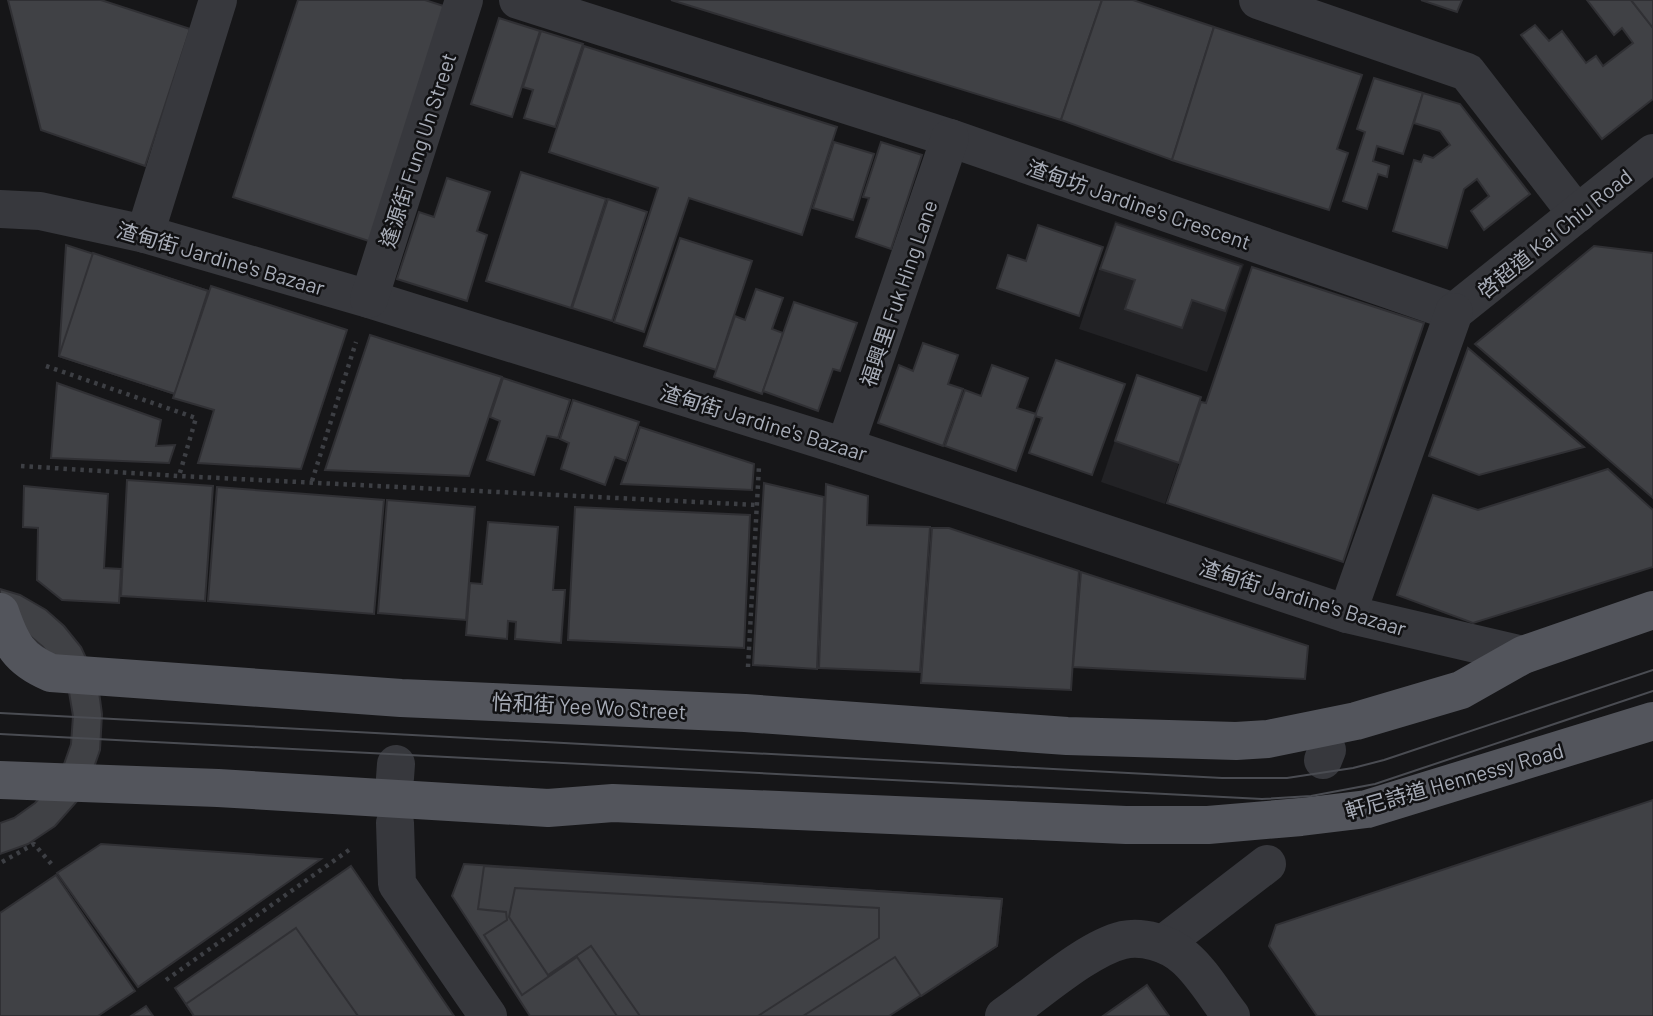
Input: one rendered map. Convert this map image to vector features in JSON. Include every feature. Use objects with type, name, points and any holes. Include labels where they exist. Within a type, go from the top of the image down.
[{"type":"main road","points":[[1523,654],[1653,610]]},
{"type":"main road","name":"怡和街 Yee Wo Street","points":[[0,612],[7,631],[22,655],[30,664],[51,673],[401,698],[745,713],[1057,736],[1210,742],[1268,739],[1356,721],[1461,690],[1523,654]]},
{"type":"main road","name":"軒尼詩道 Hennessy Road","points":[[4,782],[232,789],[548,808],[613,803],[1197,826],[1358,811],[1653,722]]},
{"type":"street","points":[[145,234],[218,0]]},
{"type":"street","name":"逢源街 Fung Un Street","points":[[369,299],[464,0]]},
{"type":"street","name":"渣甸坊 Jardine's Crescent","points":[[517,0],[950,138],[1454,312]]},
{"type":"street","points":[[1258,0],[1466,72],[1577,214]]},
{"type":"street","name":"福興里 Fuk Hing Lane","points":[[845,447],[950,138]]},
{"type":"street","name":"啓超道 Kai Chiu Road","points":[[1454,312],[1653,153]]},
{"type":"street","name":"渣甸街 Jardine's Bazaar","points":[[0,209],[40,211],[145,234],[369,299],[845,447],[1347,614],[1523,654]]},
{"type":"street","points":[[1347,614],[1454,312]]},
{"type":"street","points":[[395,823],[397,884],[488,1016]]},
{"type":"street","points":[[1163,944],[1267,864]]},
{"type":"street","points":[[1004,1016],[1084,959],[1123,940],[1144,939],[1163,944],[1183,956],[1231,1016]]},
{"type":"path","points":[[312,481],[357,339]]},
{"type":"path","points":[[46,366],[196,418],[179,476]]},
{"type":"path","points":[[747,677],[760,455]]},
{"type":"path","points":[[21,466],[757,505]]},
{"type":"path","points":[[2,862],[34,844],[54,867]]},
{"type":"path","points":[[166,980],[350,850]]},
{"type":"shaded area","points":[[1115,221],[1244,264],[1207,372],[1079,329]]},
{"type":"shaded area","points":[[1137,375],[1201,397],[1165,504],[1101,482]]},
{"type":"building","points":[[8,0],[101,0],[190,29],[145,166],[41,130]]},
{"type":"building","points":[[298,0],[425,0],[456,10],[378,244],[233,197]]},
{"type":"building","points":[[671,0],[1102,0],[1061,120]]},
{"type":"building","points":[[1102,0],[1133,0],[1214,27],[1172,160],[1061,120]]},
{"type":"building","points":[[1421,0],[1462,0],[1457,12]]},
{"type":"building","points":[[1587,0],[1631,0],[1653,28],[1653,99],[1602,139],[1521,35],[1535,25],[1549,41],[1562,31],[1586,63],[1596,56],[1603,66],[1633,43],[1622,28],[1614,35]]},
{"type":"building","points":[[1631,0],[1653,0],[1653,28]]},
{"type":"building","points":[[499,18],[540,31],[512,117],[471,104]]},
{"type":"building","points":[[1214,27],[1362,75],[1337,149],[1348,153],[1329,210],[1172,160]]},
{"type":"building","points":[[541,31],[583,44],[555,127],[524,118],[533,90],[523,87]]},
{"type":"building","points":[[584,46],[837,127],[802,235],[689,198],[644,332],[614,322],[658,188],[549,152]]},
{"type":"building","points":[[1374,78],[1423,93],[1403,154],[1377,146],[1373,161],[1389,166],[1387,177],[1378,174],[1367,209],[1343,201],[1365,132],[1357,129]]},
{"type":"building","points":[[1423,93],[1460,104],[1530,194],[1484,230],[1471,211],[1489,196],[1477,179],[1464,189],[1447,248],[1393,231],[1414,160],[1421,162],[1424,155],[1433,158],[1450,145],[1440,131],[1414,123]]},
{"type":"building","points":[[834,142],[874,154],[853,220],[813,208]]},
{"type":"building","points":[[881,142],[922,155],[891,249],[856,237],[869,198],[863,197]]},
{"type":"building","points":[[521,172],[606,199],[571,308],[486,281]]},
{"type":"building","points":[[447,178],[490,192],[477,231],[487,235],[467,301],[397,279],[419,212],[434,217]]},
{"type":"building","points":[[608,199],[647,212],[612,321],[572,308]]},
{"type":"building","points":[[1116,224],[1241,266],[1225,311],[1192,300],[1182,328],[1125,309],[1135,280],[1100,269]]},
{"type":"building","points":[[1038,225],[1103,247],[1079,316],[997,288],[1008,255],[1026,261]]},
{"type":"building","points":[[680,238],[752,261],[716,370],[644,346]]},
{"type":"building","points":[[66,245],[208,291],[175,394],[59,356]]},
{"type":"building","points":[[1594,246],[1653,253],[1653,498],[1475,344]]},
{"type":"building","points":[[93,253],[208,291],[175,394],[59,356]]},
{"type":"building","points":[[1252,267],[1424,323],[1343,562],[1167,503],[1201,402],[1206,403]]},
{"type":"building","points":[[211,286],[347,330],[301,469],[198,463],[214,410],[173,398]]},
{"type":"building","points":[[756,289],[783,298],[772,329],[783,333],[762,394],[714,377],[735,316],[745,320]]},
{"type":"building","points":[[794,302],[857,323],[840,371],[833,369],[818,411],[763,391]]},
{"type":"building","points":[[370,335],[502,377],[469,476],[325,470]]},
{"type":"building","points":[[923,343],[958,355],[948,384],[963,389],[943,446],[878,423],[899,365],[913,371]]},
{"type":"building","points":[[1468,348],[1584,447],[1479,475],[1429,456]]},
{"type":"building","points":[[1056,360],[1125,384],[1092,475],[1029,453],[1042,418],[1035,416]]},
{"type":"building","points":[[992,365],[1028,378],[1017,408],[1036,414],[1016,471],[945,446],[965,390],[981,396]]},
{"type":"building","points":[[1137,375],[1201,397],[1179,463],[1115,441]]},
{"type":"building","points":[[503,378],[570,400],[558,438],[547,436],[534,475],[487,460],[500,421],[490,417]]},
{"type":"building","points":[[57,383],[161,420],[156,446],[175,445],[169,463],[51,458]]},
{"type":"building","points":[[573,400],[639,422],[626,461],[615,457],[605,485],[561,469],[569,443],[560,439]]},
{"type":"building","points":[[640,427],[754,464],[752,490],[621,484]]},
{"type":"building","points":[[1608,469],[1653,510],[1653,567],[1473,623],[1397,595],[1433,495],[1478,510]]},
{"type":"building","points":[[127,480],[213,486],[205,601],[121,596]]},
{"type":"building","points":[[764,483],[824,497],[817,669],[753,665]]},
{"type":"building","points":[[826,484],[868,496],[867,525],[930,527],[920,672],[819,668]]},
{"type":"building","points":[[24,486],[108,494],[104,568],[121,569],[119,603],[62,600],[37,580],[38,528],[23,527]]},
{"type":"building","points":[[217,487],[384,500],[374,614],[208,601]]},
{"type":"building","points":[[387,500],[475,507],[466,620],[378,613]]},
{"type":"building","points":[[575,507],[750,515],[744,648],[568,640]]},
{"type":"building","points":[[488,522],[558,527],[553,590],[565,590],[561,643],[515,639],[516,622],[508,621],[507,639],[466,635],[470,583],[482,584]]},
{"type":"building","points":[[932,528],[949,528],[1079,571],[1071,690],[921,683]]},
{"type":"building","points":[[1081,572],[1308,646],[1305,679],[1073,667]]},
{"type":"building","points":[[0,589],[20,595],[46,610],[64,626],[81,647],[98,684],[102,714],[100,750],[90,779],[79,799],[55,826],[28,844],[0,854],[0,823],[14,818],[35,803],[55,781],[63,767],[71,744],[73,716],[69,692],[55,662],[29,635],[0,620]]},
{"type":"building","points":[[1653,800],[1653,1016],[1317,1016],[1269,946],[1276,925]]},
{"type":"building","points":[[101,844],[321,859],[138,987],[57,873]]},
{"type":"building","points":[[464,864],[1002,899],[997,946],[889,1016],[530,1016],[452,896]]},
{"type":"building","points":[[351,866],[454,1016],[194,1016],[175,988]]},
{"type":"building","points":[[484,866],[1002,899],[997,946],[921,996],[895,957],[803,1016],[617,1016],[577,957],[522,995],[484,935],[507,920],[506,912],[478,909]]},
{"type":"building","points":[[56,875],[135,991],[98,1016],[0,1016],[0,913]]},
{"type":"building","points":[[515,888],[879,908],[879,938],[758,1016],[640,1016],[591,946],[548,975],[509,917]]},
{"type":"building","points":[[296,928],[358,1016],[194,1016],[186,1004]]},
{"type":"building","points":[[1147,985],[1169,1016],[1103,1016]]},
{"type":"building","points":[[146,1006],[153,1016],[131,1016]]},
{"type":"tram line","points":[[0,713],[1222,778],[1287,778],[1353,768],[1384,760],[1653,670]]},
{"type":"tram line","points":[[0,734],[1262,799],[1311,796],[1375,784],[1653,691]]}]
